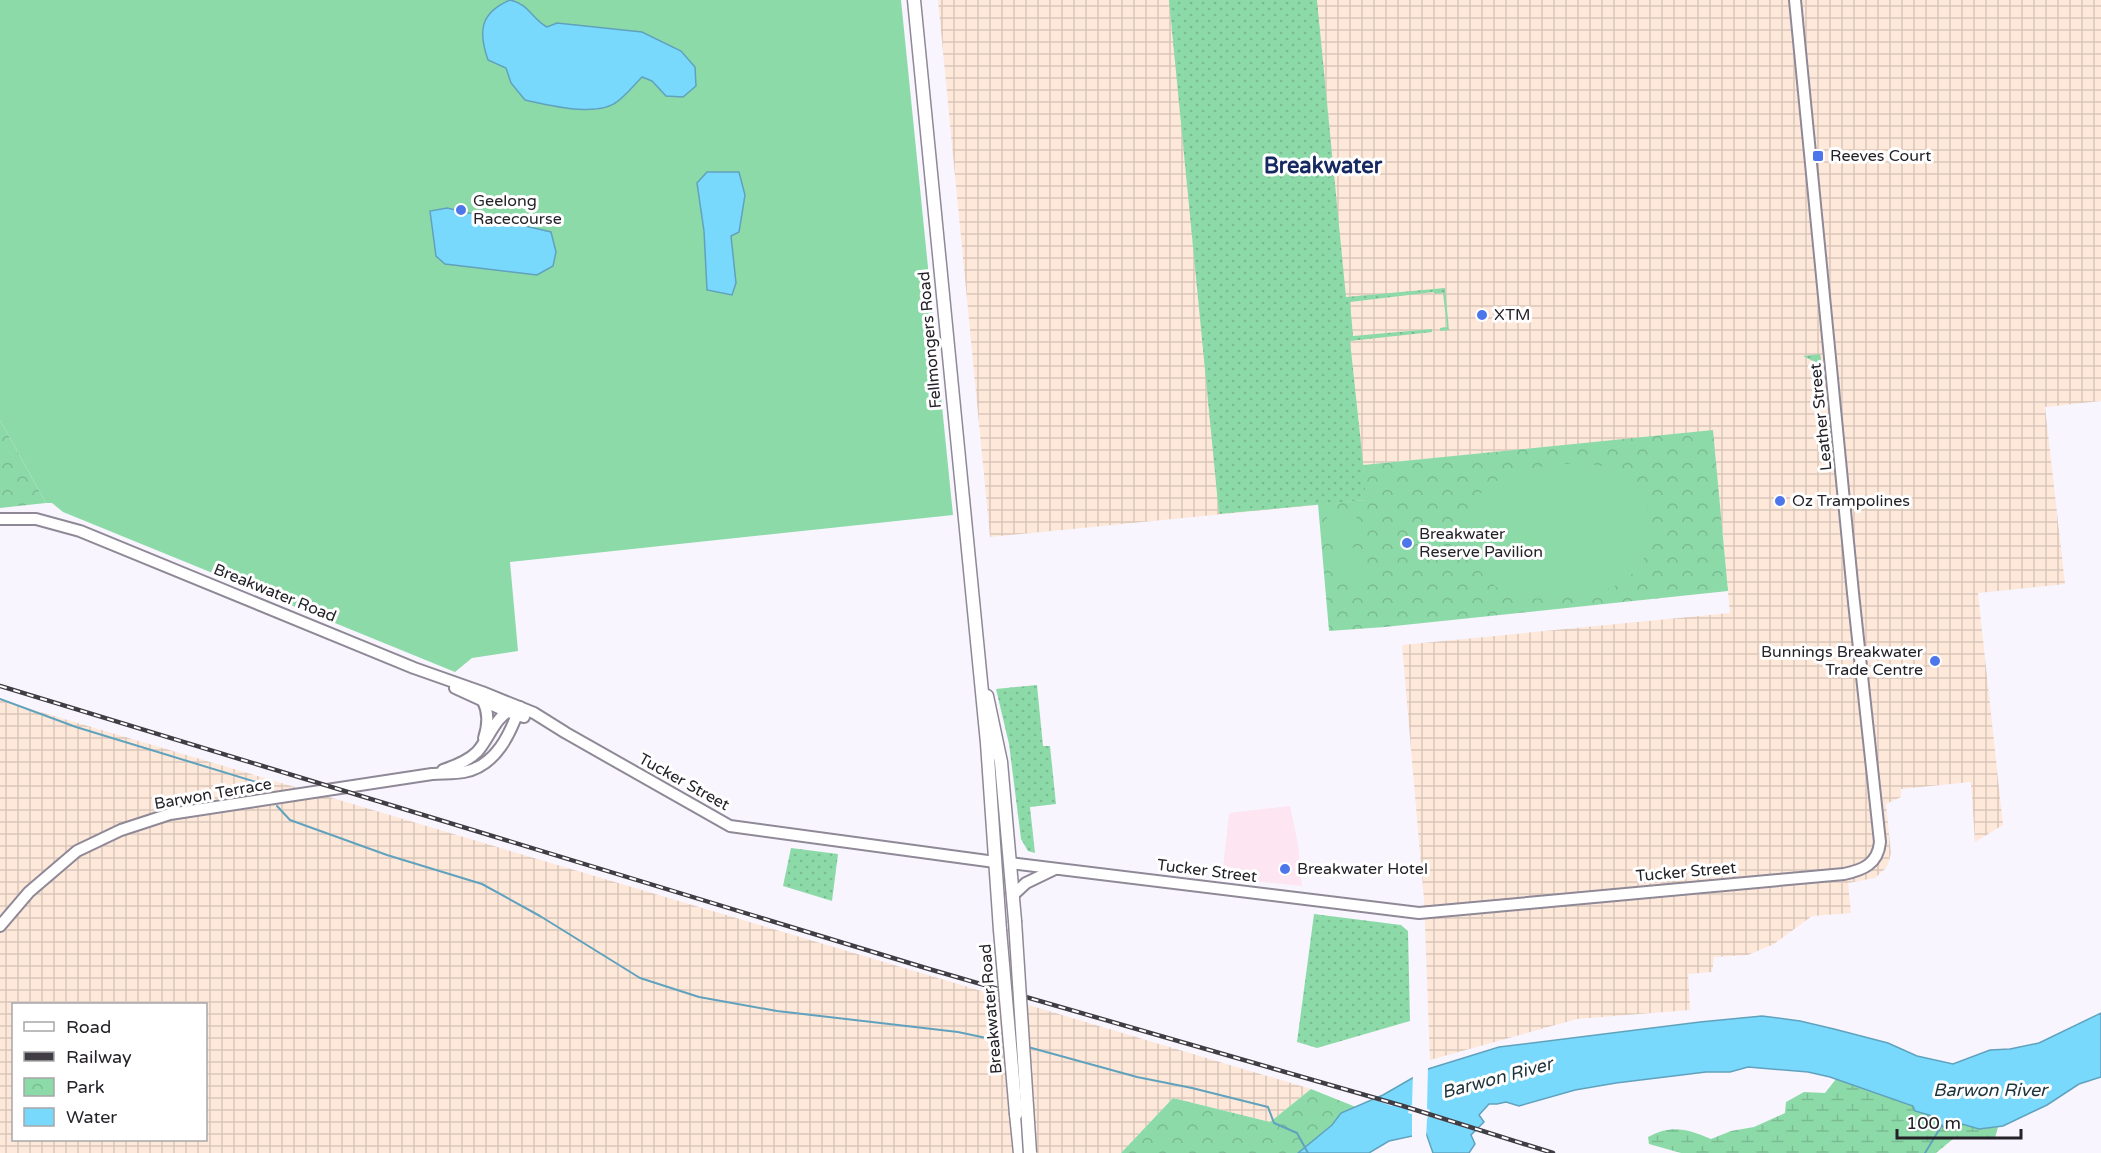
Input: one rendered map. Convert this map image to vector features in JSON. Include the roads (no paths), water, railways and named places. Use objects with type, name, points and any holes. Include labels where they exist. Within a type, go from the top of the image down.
[{"type":"main road","name":"Fellmongers Road","points":[[914,0],[980,678],[995,862]]},
{"type":"main road","name":"Fellmongers Road","points":[[980,678],[990,704],[1001,762],[1010,863]]},
{"type":"main road","name":"Tucker Street","points":[[995,862],[1010,863]]},
{"type":"main road","name":"Breakwater Road","points":[[995,862],[1020,1153]]},
{"type":"main road","name":"Breakwater Road","points":[[1010,863],[1030,1153]]},
{"type":"street","name":"Leather Street","points":[[1795,0],[1880,842],[1876,857],[1870,864]]},
{"type":"street","name":"Breakwater Road","points":[[0,519],[36,519],[80,531],[431,675]]},
{"type":"street","name":"Tucker Street","points":[[431,675],[465,689],[483,701],[522,712],[558,729],[730,826],[995,862]]},
{"type":"street","points":[[465,689],[522,712]]},
{"type":"street","points":[[477,752],[484,740],[487,726],[487,711],[483,701]]},
{"type":"street","name":"Barwon Terrace","points":[[432,774],[459,764],[477,752],[500,718],[522,712]]},
{"type":"street","name":"Barwon Terrace","points":[[0,926],[29,892],[77,851],[121,830],[170,814],[432,774],[464,772],[482,765],[502,746],[522,712]]},
{"type":"street","name":"Tucker Street","points":[[1010,863],[1419,913],[1844,874],[1862,870],[1870,864]]},
{"type":"street","points":[[1013,895],[1026,883],[1055,869]]},
{"type":"water","points":[[510,0],[522,5],[547,27],[557,23],[642,32],[681,51],[695,67],[696,86],[683,97],[666,96],[652,81],[642,77],[618,101],[598,109],[573,109],[525,100],[511,83],[506,68],[488,60],[483,40],[487,17],[500,5]]},
{"type":"water","points":[[707,172],[739,172],[745,195],[739,232],[731,236],[736,283],[732,295],[707,290],[704,231],[697,183]]},
{"type":"water","points":[[447,208],[551,232],[556,252],[553,266],[537,275],[445,264],[436,256],[430,211]]},
{"type":"water","name":"Barwon River","points":[[2101,1013],[2101,1077],[2079,1084],[2047,1105],[2003,1126],[1979,1129],[1962,1124],[1943,1127],[1932,1116],[1915,1111],[1913,1106],[1830,1077],[1808,1072],[1748,1067],[1730,1072],[1706,1072],[1616,1083],[1575,1090],[1519,1106],[1506,1102],[1489,1104],[1479,1115],[1484,1122],[1471,1135],[1475,1144],[1469,1153],[1433,1153],[1426,1133],[1389,1141],[1369,1153],[1298,1153],[1332,1125],[1341,1113],[1383,1095],[1428,1069],[1499,1047],[1762,1016],[1800,1021],[1834,1029],[1888,1043],[1917,1056],[1953,1064],[1990,1050],[2010,1049],[2039,1043]]},
{"type":"waterway","points":[[0,699],[76,727],[269,786],[270,789]]},
{"type":"waterway","points":[[277,806],[290,820],[387,855],[482,884],[540,916],[640,978],[699,997],[777,1011],[958,1032],[1005,1042]]},
{"type":"waterway","points":[[1028,1047],[1137,1077],[1268,1107],[1274,1123],[1297,1133],[1308,1153]]},
{"type":"waterway","points":[[1925,1153],[1942,1125]]},
{"type":"railway","points":[[0,686],[929,969],[1403,1106],[1553,1153]]},
{"type":"place","name":"Reeves Court","points":[[1818,156]]},
{"type":"place","name":"Geelong Racecourse","points":[[461,210]]},
{"type":"place","name":"XTM","points":[[1482,315]]},
{"type":"place","name":"Oz Trampolines","points":[[1780,501]]},
{"type":"place","name":"Breakwater Reserve Pavilion","points":[[1407,543]]},
{"type":"place","name":"Bunnings Breakwater Trade Centre","points":[[1935,661]]},
{"type":"place","name":"Breakwater Hotel","points":[[1285,869]]},
{"type":"district","name":"Breakwater","points":[[1323,166]]}]
